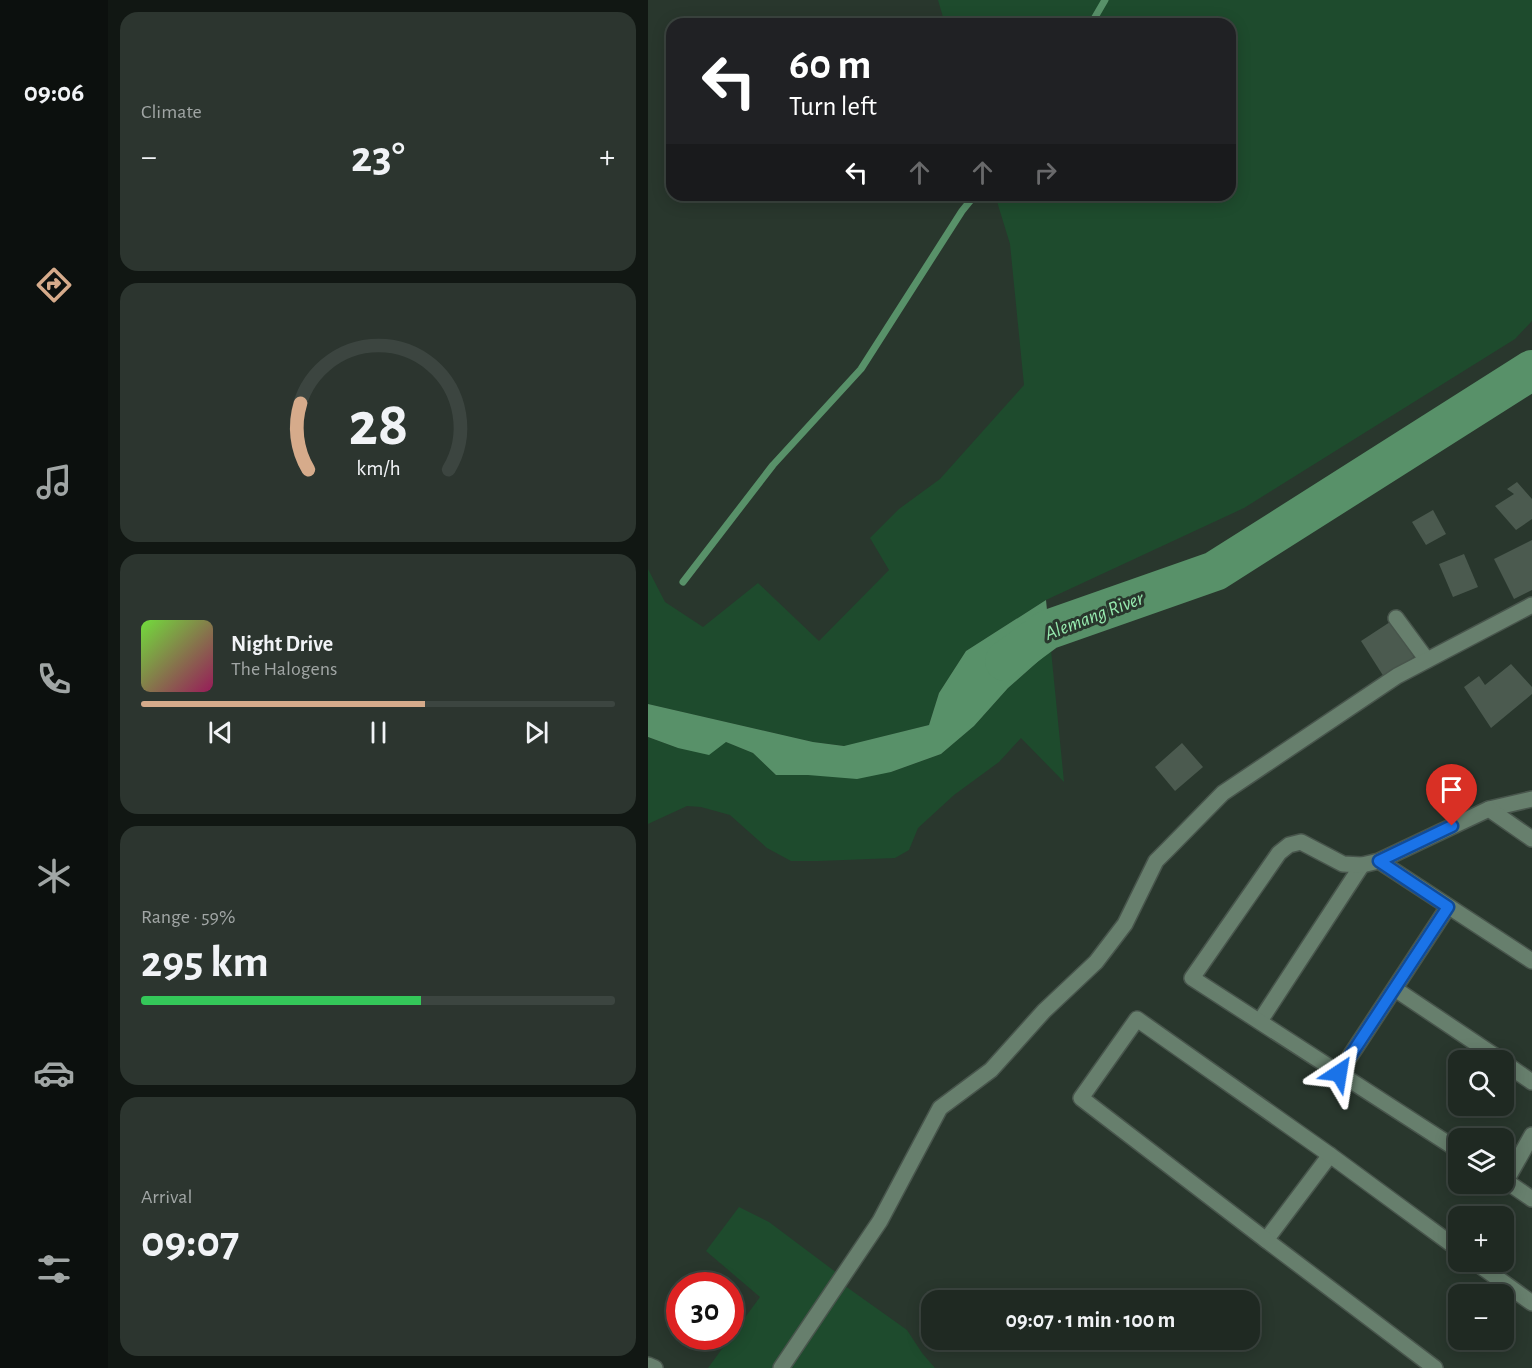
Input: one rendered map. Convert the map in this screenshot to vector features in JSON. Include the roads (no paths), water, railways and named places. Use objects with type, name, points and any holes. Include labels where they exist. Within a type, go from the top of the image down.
[{"type":"street","points":[[781,1368],[880,1221],[940,1108],[991,1070],[1044,1011],[1096,962],[1125,924],[1156,861],[1223,794],[1397,676],[1532,605]]},
{"type":"street","points":[[1396,618],[1427,660]]},
{"type":"street","points":[[1448,1144],[1192,978],[1279,853],[1289,845],[1301,842],[1343,864],[1362,865],[1379,861],[1489,809],[1532,799]]},
{"type":"street","points":[[1489,809],[1532,839]]},
{"type":"street","points":[[1379,861],[1532,961]]},
{"type":"street","points":[[1260,1022],[1362,865]]},
{"type":"street","points":[[1339,1073],[1448,907]]},
{"type":"street","points":[[1395,989],[1486,1050]]},
{"type":"street","points":[[1435,1368],[1081,1098],[1137,1019],[1448,1242]]},
{"type":"street","points":[[1514,1069],[1532,1082]]},
{"type":"street","points":[[1514,1164],[1532,1135]]},
{"type":"street","points":[[1266,1240],[1330,1155]]},
{"type":"street","points":[[1514,1187],[1532,1199]]},
{"type":"street","points":[[1489,1272],[1532,1304]]},
{"type":"street","points":[[648,1365],[655,1368]]},
{"type":"waterway","points":[[1094,18],[1105,0]]},
{"type":"waterway","points":[[683,582],[773,465],[861,369],[970,201]]},
{"type":"waterway","name":"Alemang River","points":[[1005,661],[1047,630],[1215,571],[1532,370]]}]
